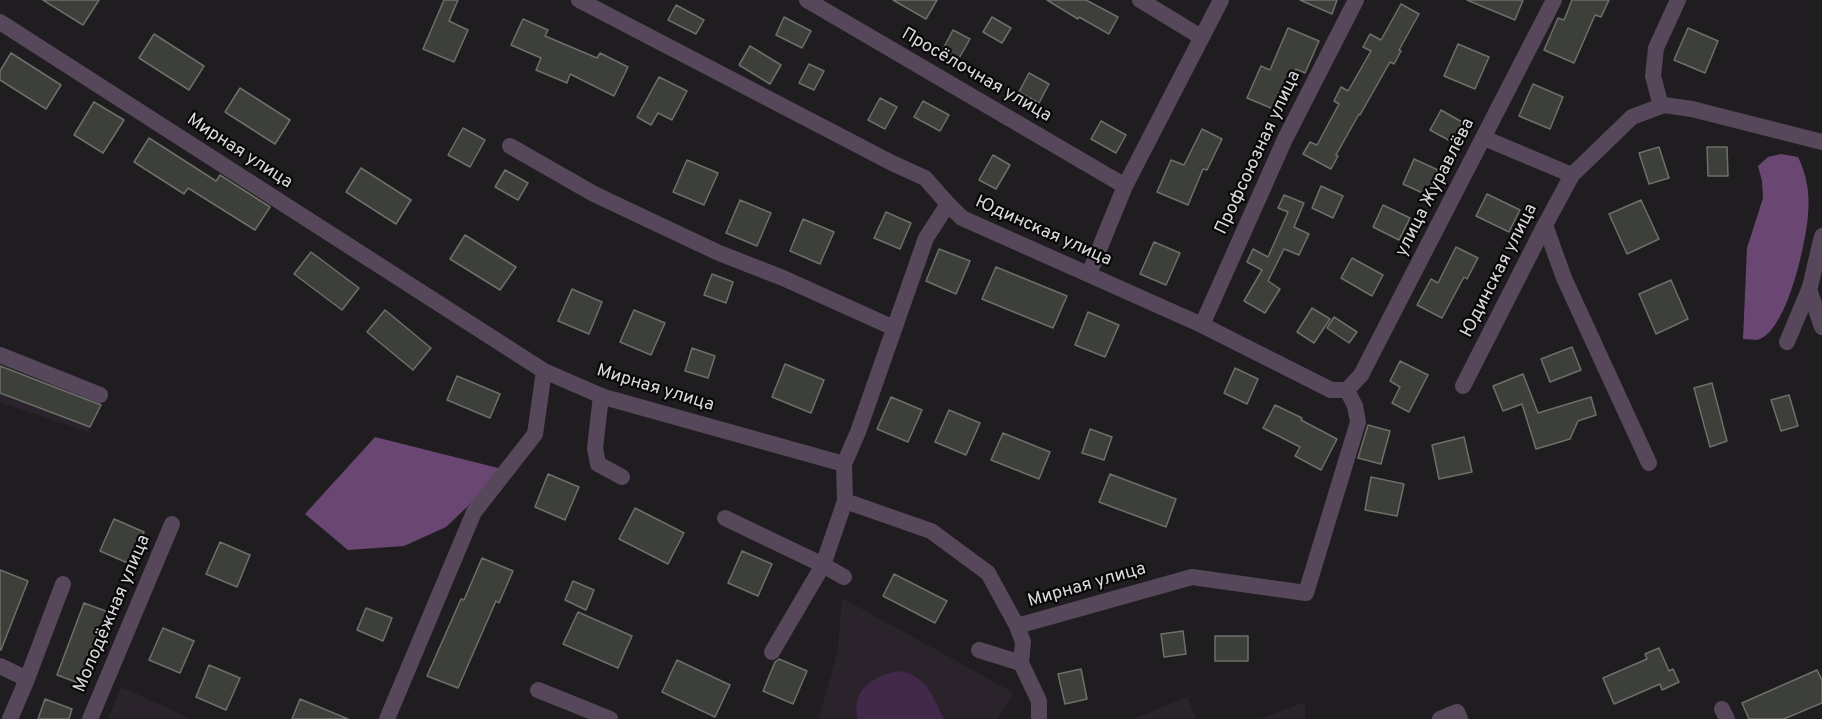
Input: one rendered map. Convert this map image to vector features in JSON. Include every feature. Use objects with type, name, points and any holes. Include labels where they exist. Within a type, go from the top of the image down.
[{"type":"street","name":"Юдинская улица","points":[[579,0],[925,178],[962,218],[1202,325],[1331,390],[1347,390]]},
{"type":"street","name":"Просёлочная улица","points":[[807,0],[1125,186]]},
{"type":"street","points":[[1140,0],[1201,37]]},
{"type":"street","points":[[1089,274],[1125,186],[1221,0]]},
{"type":"street","name":"Профсоюзная улица","points":[[1202,325],[1285,139],[1356,0]]},
{"type":"street","name":"улица Журавлёва","points":[[1347,390],[1361,375],[1554,0]]},
{"type":"street","points":[[1678,0],[1656,48],[1653,76],[1661,106],[1692,109],[1822,142]]},
{"type":"street","name":"Мирная улица","points":[[0,22],[544,371],[601,396],[844,464]]},
{"type":"street","name":"Юдинская улица","points":[[1463,386],[1572,175],[1632,117],[1661,106]]},
{"type":"street","points":[[1484,138],[1572,175]]},
{"type":"street","points":[[510,146],[594,194],[719,253],[783,278],[894,328]]},
{"type":"street","points":[[772,652],[823,565],[845,501],[844,464],[858,432],[926,238],[948,204]]},
{"type":"street","points":[[1545,225],[1564,278],[1649,463]]},
{"type":"street","points":[[1787,342],[1809,289],[1822,236]]},
{"type":"street","points":[[1809,289],[1822,327]]},
{"type":"street","points":[[0,355],[100,395]]},
{"type":"street","points":[[387,719],[474,512],[534,434],[544,371]]},
{"type":"street","name":"Мирная улица","points":[[845,501],[931,531],[988,573],[1017,626],[1192,577],[1306,592],[1358,422],[1355,406],[1347,390]]},
{"type":"street","points":[[601,396],[595,448],[598,464],[622,477]]},
{"type":"street","points":[[724,518],[844,577]]},
{"type":"street","name":"Молодёжная улица","points":[[90,719],[172,524]]},
{"type":"street","points":[[10,719],[63,584]]},
{"type":"street","points":[[1017,626],[1023,642],[1021,663],[1038,701],[1039,719]]},
{"type":"street","points":[[979,650],[1021,663]]},
{"type":"street","points":[[0,666],[27,679]]},
{"type":"street","points":[[538,690],[610,719]]},
{"type":"street","points":[[1440,719],[1457,712],[1460,719]]},
{"type":"shaded area","points":[[1781,154],[1798,157],[1806,178],[1809,208],[1799,265],[1786,304],[1768,334],[1757,340],[1743,339],[1747,248],[1763,198],[1758,166],[1768,157]]},
{"type":"shaded area","points":[[0,349],[107,391],[88,432],[0,402]]},
{"type":"shaded area","points":[[375,437],[506,470],[446,527],[404,546],[348,550],[305,514]]},
{"type":"shaded area","points":[[842,598],[1014,693],[997,719],[819,719],[838,649]]},
{"type":"shaded area","points":[[900,671],[923,683],[944,719],[858,719],[856,709],[858,700],[866,686],[881,676]]},
{"type":"shaded area","points":[[121,687],[191,719],[108,719]]},
{"type":"shaded area","points":[[1187,697],[1196,719],[1135,719]]},
{"type":"shaded area","points":[[1305,702],[1305,719],[1261,719]]},
{"type":"building","points":[[43,0],[99,0],[83,25]]},
{"type":"building","points":[[444,0],[458,0],[449,21],[468,30],[454,62],[423,49]]},
{"type":"building","points":[[893,0],[937,0],[926,19]]},
{"type":"building","points":[[1047,0],[1086,0],[1118,17],[1109,34]]},
{"type":"building","points":[[1300,0],[1337,0],[1332,14]]},
{"type":"building","points":[[1467,0],[1523,0],[1515,20]]},
{"type":"building","points":[[1572,0],[1609,0],[1601,17],[1595,15],[1574,63],[1544,50],[1558,18],[1564,20]]},
{"type":"building","points":[[1401,4],[1419,14],[1394,64],[1390,62],[1336,155],[1338,156],[1331,169],[1303,154],[1310,142],[1317,145],[1339,104],[1334,101],[1341,87],[1348,91],[1371,51],[1363,47],[1370,34],[1381,40]]},
{"type":"building","points":[[676,5],[704,20],[696,34],[668,20]]},
{"type":"building","points":[[784,17],[811,31],[802,48],[776,35]]},
{"type":"building","points":[[992,17],[1011,28],[1002,43],[983,32]]},
{"type":"building","points":[[523,19],[548,30],[545,36],[597,58],[600,53],[628,67],[614,96],[570,74],[567,83],[536,70],[541,58],[511,45]]},
{"type":"building","points":[[1288,28],[1319,41],[1305,73],[1296,69],[1278,111],[1247,98],[1261,66],[1270,70]]},
{"type":"building","points":[[1688,28],[1718,41],[1705,73],[1674,60]]},
{"type":"building","points":[[953,30],[970,39],[958,60],[942,51]]},
{"type":"building","points":[[154,34],[204,66],[189,90],[139,58]]},
{"type":"building","points":[[1458,44],[1489,57],[1475,89],[1444,76]]},
{"type":"building","points":[[750,46],[781,65],[770,84],[739,65]]},
{"type":"building","points":[[11,53],[61,85],[46,109],[0,80],[0,71]]},
{"type":"building","points":[[809,64],[824,71],[814,90],[799,83]]},
{"type":"building","points":[[1029,73],[1049,84],[1039,103],[1019,92]]},
{"type":"building","points":[[659,77],[687,91],[672,120],[658,113],[651,125],[637,117]]},
{"type":"building","points":[[1533,84],[1563,97],[1550,129],[1519,116]]},
{"type":"building","points":[[240,88],[290,120],[275,144],[225,112]]},
{"type":"building","points":[[880,98],[897,107],[885,129],[868,120]]},
{"type":"building","points":[[923,101],[949,115],[940,131],[914,117]]},
{"type":"building","points":[[94,102],[124,120],[103,153],[74,135]]},
{"type":"building","points":[[1441,110],[1462,122],[1452,142],[1430,130]]},
{"type":"building","points":[[1101,121],[1126,135],[1116,153],[1091,139]]},
{"type":"building","points":[[463,128],[485,140],[470,167],[448,155]]},
{"type":"building","points":[[1202,129],[1222,139],[1207,170],[1203,169],[1188,205],[1157,192],[1171,160],[1184,165]]},
{"type":"building","points":[[149,138],[216,181],[220,175],[270,207],[255,230],[188,188],[184,194],[134,162]]},
{"type":"building","points":[[1659,147],[1669,178],[1649,184],[1639,153]]},
{"type":"building","points":[[1707,147],[1727,147],[1728,176],[1708,176]]},
{"type":"building","points":[[993,155],[1010,165],[996,189],[979,180]]},
{"type":"building","points":[[1414,159],[1438,170],[1427,195],[1403,184]]},
{"type":"building","points":[[687,160],[718,173],[704,205],[673,192]]},
{"type":"building","points":[[361,168],[411,200],[396,224],[346,192]]},
{"type":"building","points":[[505,170],[528,183],[518,200],[495,187]]},
{"type":"building","points":[[1321,186],[1343,196],[1333,218],[1312,208]]},
{"type":"building","points":[[1487,194],[1520,210],[1509,232],[1476,216]]},
{"type":"building","points":[[1284,195],[1304,203],[1294,227],[1309,234],[1299,255],[1284,249],[1268,281],[1280,289],[1265,313],[1244,301],[1262,270],[1247,262],[1253,249],[1268,257],[1288,212],[1278,208]]},
{"type":"building","points":[[740,200],[771,213],[757,246],[726,233]]},
{"type":"building","points":[[1641,200],[1659,239],[1627,254],[1609,214]]},
{"type":"building","points":[[1383,205],[1410,218],[1399,240],[1373,227]]},
{"type":"building","points":[[886,212],[911,223],[900,249],[874,238]]},
{"type":"building","points":[[803,219],[834,232],[820,264],[790,251]]},
{"type":"building","points":[[465,235],[516,267],[500,290],[450,259]]},
{"type":"building","points":[[1154,242],[1180,253],[1166,285],[1140,274]]},
{"type":"building","points":[[1456,247],[1478,258],[1467,279],[1464,277],[1442,318],[1417,305],[1431,279],[1438,283]]},
{"type":"building","points":[[939,249],[970,261],[956,294],[926,281]]},
{"type":"building","points":[[311,252],[359,288],[342,310],[294,274]]},
{"type":"building","points":[[1352,258],[1383,275],[1372,296],[1341,278]]},
{"type":"building","points":[[996,267],[1067,296],[1053,328],[982,299]]},
{"type":"building","points":[[712,274],[733,282],[726,303],[704,295]]},
{"type":"building","points":[[1671,280],[1688,319],[1656,334],[1639,294]]},
{"type":"building","points":[[572,289],[602,302],[589,334],[558,321]]},
{"type":"building","points":[[1312,308],[1330,319],[1314,343],[1297,332]]},
{"type":"building","points":[[385,310],[431,348],[413,370],[367,332]]},
{"type":"building","points":[[634,310],[665,323],[651,355],[620,342]]},
{"type":"building","points":[[1088,312],[1119,325],[1105,357],[1075,345]]},
{"type":"building","points":[[1334,317],[1357,332],[1349,343],[1327,328]]},
{"type":"building","points":[[1572,347],[1581,370],[1550,382],[1541,359]]},
{"type":"building","points":[[692,348],[715,356],[708,378],[685,371]]},
{"type":"building","points":[[1400,361],[1428,375],[1409,412],[1392,403],[1400,387],[1390,381]]},
{"type":"building","points":[[785,364],[824,380],[811,413],[772,397]]},
{"type":"building","points":[[0,366],[101,405],[90,427],[0,393]]},
{"type":"building","points":[[1235,368],[1258,379],[1247,404],[1224,393]]},
{"type":"building","points":[[1523,374],[1538,413],[1591,397],[1596,415],[1578,421],[1570,439],[1536,449],[1522,404],[1503,411],[1493,386]]},
{"type":"building","points":[[457,376],[500,394],[490,418],[447,400]]},
{"type":"building","points":[[1712,383],[1727,441],[1710,447],[1694,388]]},
{"type":"building","points":[[1789,395],[1798,426],[1781,431],[1771,400]]},
{"type":"building","points":[[891,397],[922,410],[908,442],[877,429]]},
{"type":"building","points":[[1275,405],[1337,439],[1321,470],[1295,456],[1300,447],[1263,428]]},
{"type":"building","points":[[949,410],[980,423],[966,455],[935,442]]},
{"type":"building","points":[[1368,425],[1390,431],[1381,464],[1358,458]]},
{"type":"building","points":[[1090,429],[1112,437],[1104,460],[1082,453]]},
{"type":"building","points":[[1003,433],[1050,452],[1039,479],[991,460]]},
{"type":"building","points":[[1464,437],[1472,472],[1439,479],[1432,445]]},
{"type":"building","points":[[548,474],[579,487],[565,520],[535,507]]},
{"type":"building","points":[[1110,474],[1176,499],[1166,527],[1099,502]]},
{"type":"building","points":[[1371,477],[1404,484],[1397,516],[1365,510]]},
{"type":"building","points":[[635,508],[684,533],[668,564],[619,539]]},
{"type":"building","points":[[114,519],[144,532],[130,564],[100,551]]},
{"type":"building","points":[[220,542],[250,555],[237,587],[206,574]]},
{"type":"building","points":[[742,551],[772,564],[758,596],[728,583]]},
{"type":"building","points":[[482,558],[513,571],[499,603],[496,601],[458,688],[427,676]]},
{"type":"building","points":[[0,570],[28,581],[1,650],[0,650]]},
{"type":"building","points":[[894,574],[947,601],[935,623],[883,596]]},
{"type":"building","points":[[573,581],[594,590],[586,610],[565,600]]},
{"type":"building","points":[[84,603],[111,613],[84,685],[57,675]]},
{"type":"building","points":[[366,608],[392,618],[383,641],[357,630]]},
{"type":"building","points":[[578,612],[632,636],[618,668],[563,644]]},
{"type":"building","points":[[163,628],[194,641],[180,673],[149,660]]},
{"type":"building","points":[[1183,631],[1186,654],[1164,657],[1161,634]]},
{"type":"building","points":[[1215,636],[1248,636],[1248,661],[1215,661]]},
{"type":"building","points":[[1659,648],[1669,671],[1673,669],[1679,682],[1662,690],[1660,684],[1614,704],[1603,678],[1647,659],[1645,654]]},
{"type":"building","points":[[779,659],[807,671],[793,704],[763,691],[775,662]]},
{"type":"building","points":[[677,660],[730,685],[715,717],[662,692]]},
{"type":"building","points":[[209,665],[240,678],[226,710],[196,697]]},
{"type":"building","points":[[1081,669],[1087,699],[1065,704],[1058,674]]},
{"type":"building","points":[[1817,670],[1822,680],[1822,703],[1784,719],[1749,719],[1742,703]]},
{"type":"building","points":[[45,699],[72,709],[69,719],[38,719]]},
{"type":"building","points":[[300,699],[348,719],[292,719]]}]
